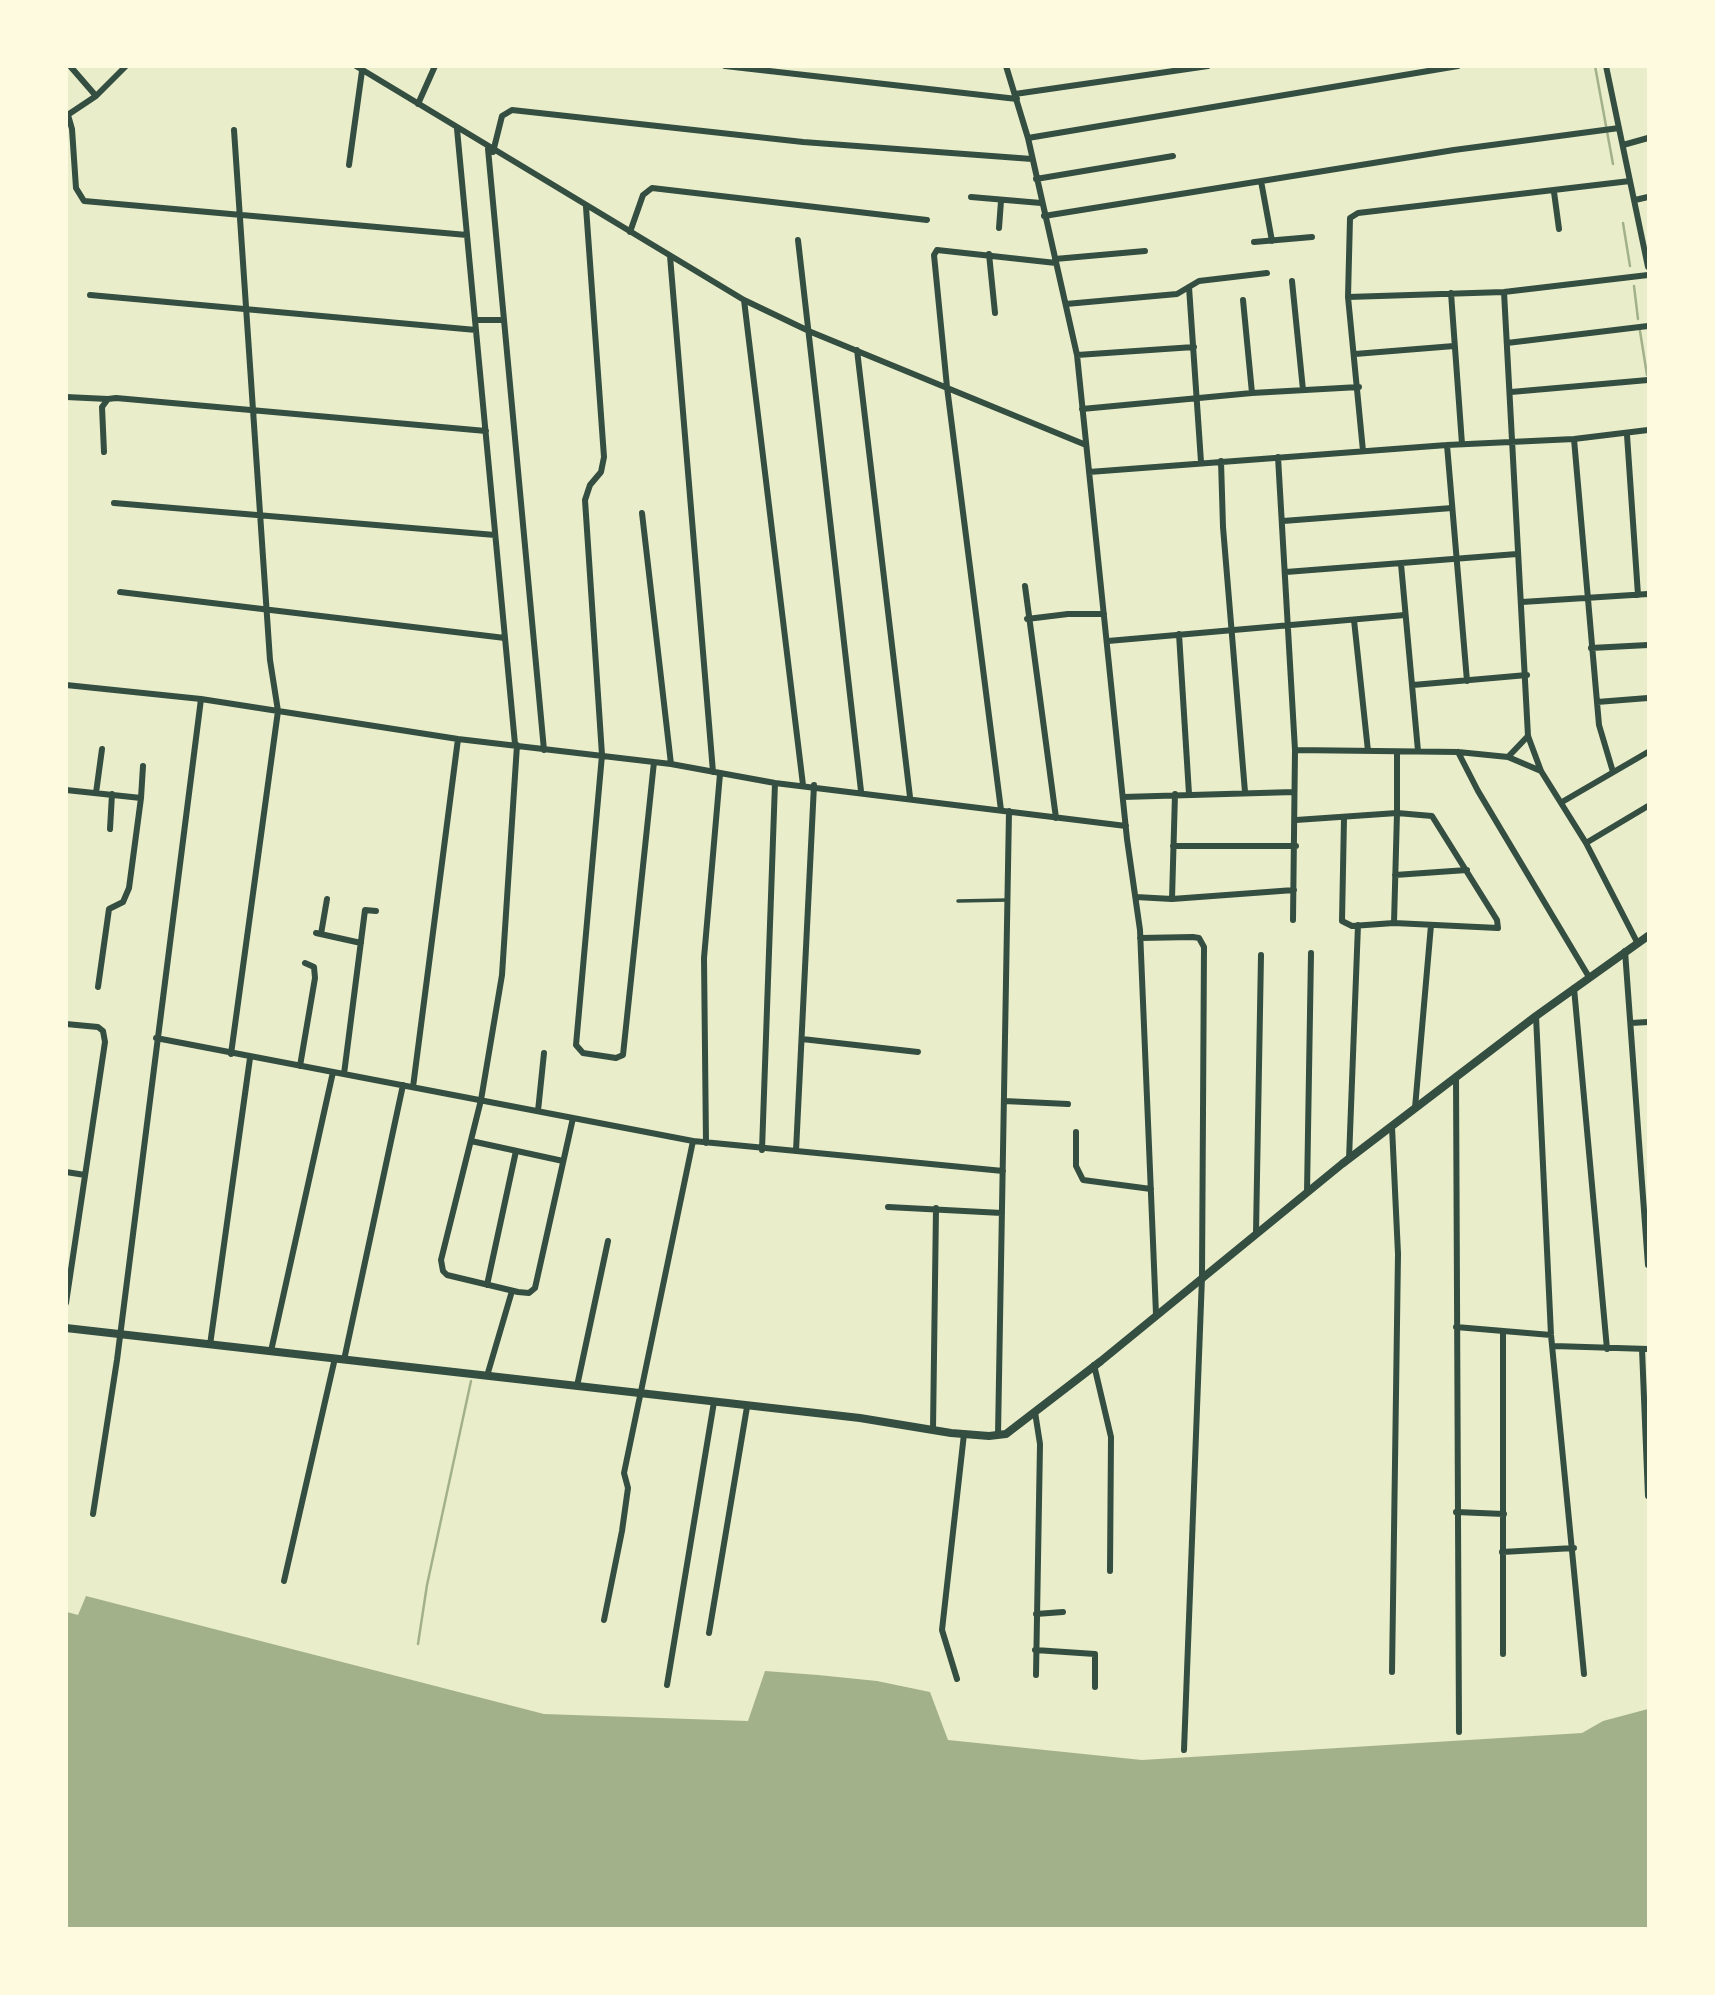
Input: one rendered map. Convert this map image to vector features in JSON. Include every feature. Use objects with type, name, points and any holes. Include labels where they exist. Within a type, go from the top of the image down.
[{"type":"street","points":[[70,66],[96,96]]},
{"type":"street","points":[[126,66],[96,96],[67,115],[72,129],[76,188],[84,201],[467,236]]},
{"type":"street","points":[[418,104],[435,66]]},
{"type":"street","points":[[725,66],[1016,97],[1208,66]]},
{"type":"street","points":[[1006,66],[1028,138],[1077,355],[1127,839],[1140,938],[1156,1314]]},
{"type":"street","points":[[1028,138],[1458,66]]},
{"type":"street","points":[[1606,66],[1616,129],[1623,145],[1634,200],[1646,240],[1648,267]]},
{"type":"street","points":[[349,164],[359,69],[744,300],[811,332],[1086,445]]},
{"type":"street","points":[[544,750],[491,150],[502,116],[512,110],[803,142],[1032,159]]},
{"type":"street","points":[[457,129],[516,744],[502,975],[481,1100],[441,1260],[447,1275],[512,1291],[529,1293],[535,1288],[573,1118]]},
{"type":"street","points":[[1044,216],[1616,129]]},
{"type":"street","points":[[231,1054],[278,710],[267,611],[244,311],[234,130]]},
{"type":"street","points":[[1623,145],[1648,138]]},
{"type":"street","points":[[1036,179],[1173,156]]},
{"type":"street","points":[[1261,181],[1272,240]]},
{"type":"street","points":[[1363,451],[1359,387],[1348,297],[1349,220],[1357,213],[1630,181]]},
{"type":"street","points":[[630,232],[643,195],[652,188],[927,220]]},
{"type":"street","points":[[1554,192],[1559,229]]},
{"type":"street","points":[[971,197],[1041,203]]},
{"type":"street","points":[[1634,200],[1648,197]]},
{"type":"street","points":[[999,228],[1001,201]]},
{"type":"street","points":[[586,207],[604,457],[601,472],[587,491],[585,500],[602,755],[576,1045],[583,1054],[616,1058],[623,1052],[654,762]]},
{"type":"street","points":[[1254,242],[1312,237]]},
{"type":"street","points":[[798,240],[811,332],[861,791]]},
{"type":"street","points":[[1000,810],[947,387],[934,255],[937,250],[1056,261],[1145,251]]},
{"type":"street","points":[[989,254],[995,313]]},
{"type":"street","points":[[670,256],[717,773],[704,958],[706,1143]]},
{"type":"street","points":[[1066,304],[1177,294],[1205,280],[1267,273]]},
{"type":"street","points":[[1348,297],[1504,292],[1648,275]]},
{"type":"street","points":[[1292,281],[1303,390]]},
{"type":"street","points":[[1189,287],[1200,462]]},
{"type":"street","points":[[1504,292],[1517,554],[1527,676],[1528,736],[1541,771],[1586,843],[1637,942]]},
{"type":"street","points":[[1451,293],[1462,444]]},
{"type":"street","points":[[90,295],[476,330]]},
{"type":"street","points":[[744,300],[803,785]]},
{"type":"street","points":[[1243,300],[1252,393]]},
{"type":"street","points":[[475,320],[504,320]]},
{"type":"street","points":[[1507,343],[1648,326]]},
{"type":"street","points":[[1355,354],[1454,346]]},
{"type":"street","points":[[1077,355],[1194,347]]},
{"type":"street","points":[[857,350],[910,797]]},
{"type":"street","points":[[1511,392],[1648,380]]},
{"type":"street","points":[[1082,409],[1252,393],[1359,387]]},
{"type":"street","points":[[66,397],[486,431]]},
{"type":"street","points":[[104,452],[102,407],[107,399]]},
{"type":"street","points":[[1089,472],[1447,444],[1574,439],[1627,435],[1648,430]]},
{"type":"street","points":[[1627,435],[1639,594]]},
{"type":"street","points":[[1574,439],[1597,702],[1601,736],[1613,772]]},
{"type":"street","points":[[1447,444],[1467,681]]},
{"type":"street","points":[[1278,457],[1295,750],[1296,846],[1293,920]]},
{"type":"street","points":[[1221,461],[1231,630],[1245,792]]},
{"type":"street","points":[[114,503],[495,535]]},
{"type":"street","points":[[1283,521],[1452,508]]},
{"type":"street","points":[[642,513],[671,764]]},
{"type":"street","points":[[1286,572],[1517,554]]},
{"type":"street","points":[[1401,564],[1418,751]]},
{"type":"street","points":[[1025,586],[1027,619],[1056,818]]},
{"type":"street","points":[[120,593],[505,638]]},
{"type":"street","points":[[1522,603],[1648,594]]},
{"type":"street","points":[[1027,619],[1068,614],[1104,614]]},
{"type":"street","points":[[1108,641],[1405,615]]},
{"type":"street","points":[[1354,620],[1368,751]]},
{"type":"street","points":[[1179,634],[1189,794]]},
{"type":"street","points":[[1591,648],[1648,645]]},
{"type":"street","points":[[1413,685],[1527,676]]},
{"type":"street","points":[[66,685],[201,699],[458,739],[671,764],[775,783],[814,785],[1126,826]]},
{"type":"street","points":[[1597,702],[1648,698]]},
{"type":"street","points":[[93,1514],[120,1333],[201,699]]},
{"type":"street","points":[[1508,757],[1528,736]]},
{"type":"street","points":[[413,1087],[458,739]]},
{"type":"street","points":[[96,793],[102,749]]},
{"type":"street","points":[[1295,750],[1458,752],[1508,757],[1541,771]]},
{"type":"street","points":[[1562,802],[1648,751]]},
{"type":"street","points":[[1394,923],[1397,752]]},
{"type":"street","points":[[1458,752],[1478,791],[1589,977]]},
{"type":"street","points":[[98,987],[109,909],[113,904],[123,902],[129,888],[143,766]]},
{"type":"street","points":[[762,1150],[775,783]]},
{"type":"street","points":[[796,1151],[814,785]]},
{"type":"street","points":[[66,790],[141,798]]},
{"type":"street","points":[[1123,797],[1294,792]]},
{"type":"street","points":[[110,829],[112,794]]},
{"type":"street","points":[[1172,899],[1175,794]]},
{"type":"street","points":[[1586,843],[1648,806]]},
{"type":"street","points":[[998,1435],[1009,811]]},
{"type":"street","points":[[1296,820],[1397,813],[1432,817],[1467,870],[1497,920],[1499,928],[1394,923],[1346,925],[1342,916],[1344,818]]},
{"type":"street","points":[[1173,846],[1296,846]]},
{"type":"street","points":[[1395,875],[1467,870]]},
{"type":"street","points":[[1136,897],[1172,899],[1294,890]]},
{"type":"street","points":[[327,899],[318,934],[361,943]]},
{"type":"street","points":[[344,1074],[366,910],[376,911]]},
{"type":"street","points":[[1349,1159],[1358,925]]},
{"type":"street","points":[[1415,1108],[1431,925]]},
{"type":"street","points":[[66,1328],[860,1418],[964,1434],[998,1435],[1016,1429],[1349,1159],[1536,1016],[1648,936]]},
{"type":"street","points":[[1140,938],[1193,937],[1199,938],[1205,947],[1202,1277],[1184,1750]]},
{"type":"street","points":[[1625,951],[1648,1265]]},
{"type":"street","points":[[1307,1192],[1311,953]]},
{"type":"street","points":[[1256,1233],[1261,955]]},
{"type":"street","points":[[300,1066],[315,978],[314,967],[305,963]]},
{"type":"street","points":[[1574,988],[1607,1349]]},
{"type":"street","points":[[1536,1016],[1551,1335],[1574,1548],[1584,1674]]},
{"type":"street","points":[[1631,1023],[1648,1022]]},
{"type":"street","points":[[66,1024],[98,1027],[104,1037],[66,1303]]},
{"type":"street","points":[[156,1038],[706,1143],[1003,1171]]},
{"type":"street","points":[[802,1039],[918,1052]]},
{"type":"street","points":[[538,1111],[544,1053]]},
{"type":"street","points":[[210,1345],[250,1058]]},
{"type":"street","points":[[271,1351],[333,1072]]},
{"type":"street","points":[[1456,1076],[1459,1732]]},
{"type":"street","points":[[284,1581],[340,1359],[403,1085]]},
{"type":"street","points":[[1004,1101],[1068,1104]]},
{"type":"street","points":[[1392,1127],[1398,1254],[1392,1672]]},
{"type":"street","points":[[1076,1132],[1076,1166],[1083,1180],[1151,1189]]},
{"type":"street","points":[[471,1141],[563,1161]]},
{"type":"street","points":[[604,1620],[628,1488],[624,1473],[694,1141]]},
{"type":"street","points":[[487,1285],[516,1151]]},
{"type":"street","points":[[66,1172],[85,1174]]},
{"type":"street","points":[[888,1207],[1002,1213]]},
{"type":"street","points":[[933,1430],[936,1208]]},
{"type":"street","points":[[577,1386],[608,1241]]},
{"type":"street","points":[[487,1376],[512,1291]]},
{"type":"street","points":[[1456,1327],[1551,1335]]},
{"type":"street","points":[[1503,1332],[1503,1654]]},
{"type":"street","points":[[1554,1346],[1645,1349],[1648,1496]]},
{"type":"street","points":[[1094,1365],[1111,1437],[1110,1571]]},
{"type":"street","points":[[667,1685],[713,1402]]},
{"type":"street","points":[[709,1633],[747,1407]]},
{"type":"street","points":[[1035,1412],[1040,1444],[1036,1675]]},
{"type":"street","points":[[957,1679],[942,1630],[964,1434]]},
{"type":"street","points":[[1456,1512],[1504,1514]]},
{"type":"street","points":[[1502,1552],[1574,1548]]},
{"type":"street","points":[[1036,1614],[1063,1612]]},
{"type":"street","points":[[1035,1650],[1095,1654],[1096,1687]]},
{"type":"lane","points":[[958,901],[1007,900]]},
{"type":"shaded area","points":[[86,1596],[544,1714],[748,1721],[765,1671],[818,1675],[877,1681],[930,1692],[948,1740],[1142,1760],[1582,1733],[1603,1721],[1648,1709],[1648,1928],[67,1928],[67,1612],[78,1615]]},
{"type":"waterway","points":[[1595,66],[1613,164]]},
{"type":"waterway","points":[[1623,223],[1630,266]]},
{"type":"waterway","points":[[1634,286],[1638,319]]},
{"type":"waterway","points":[[1640,331],[1647,375]]},
{"type":"waterway","points":[[418,1644],[427,1585],[471,1381]]}]
